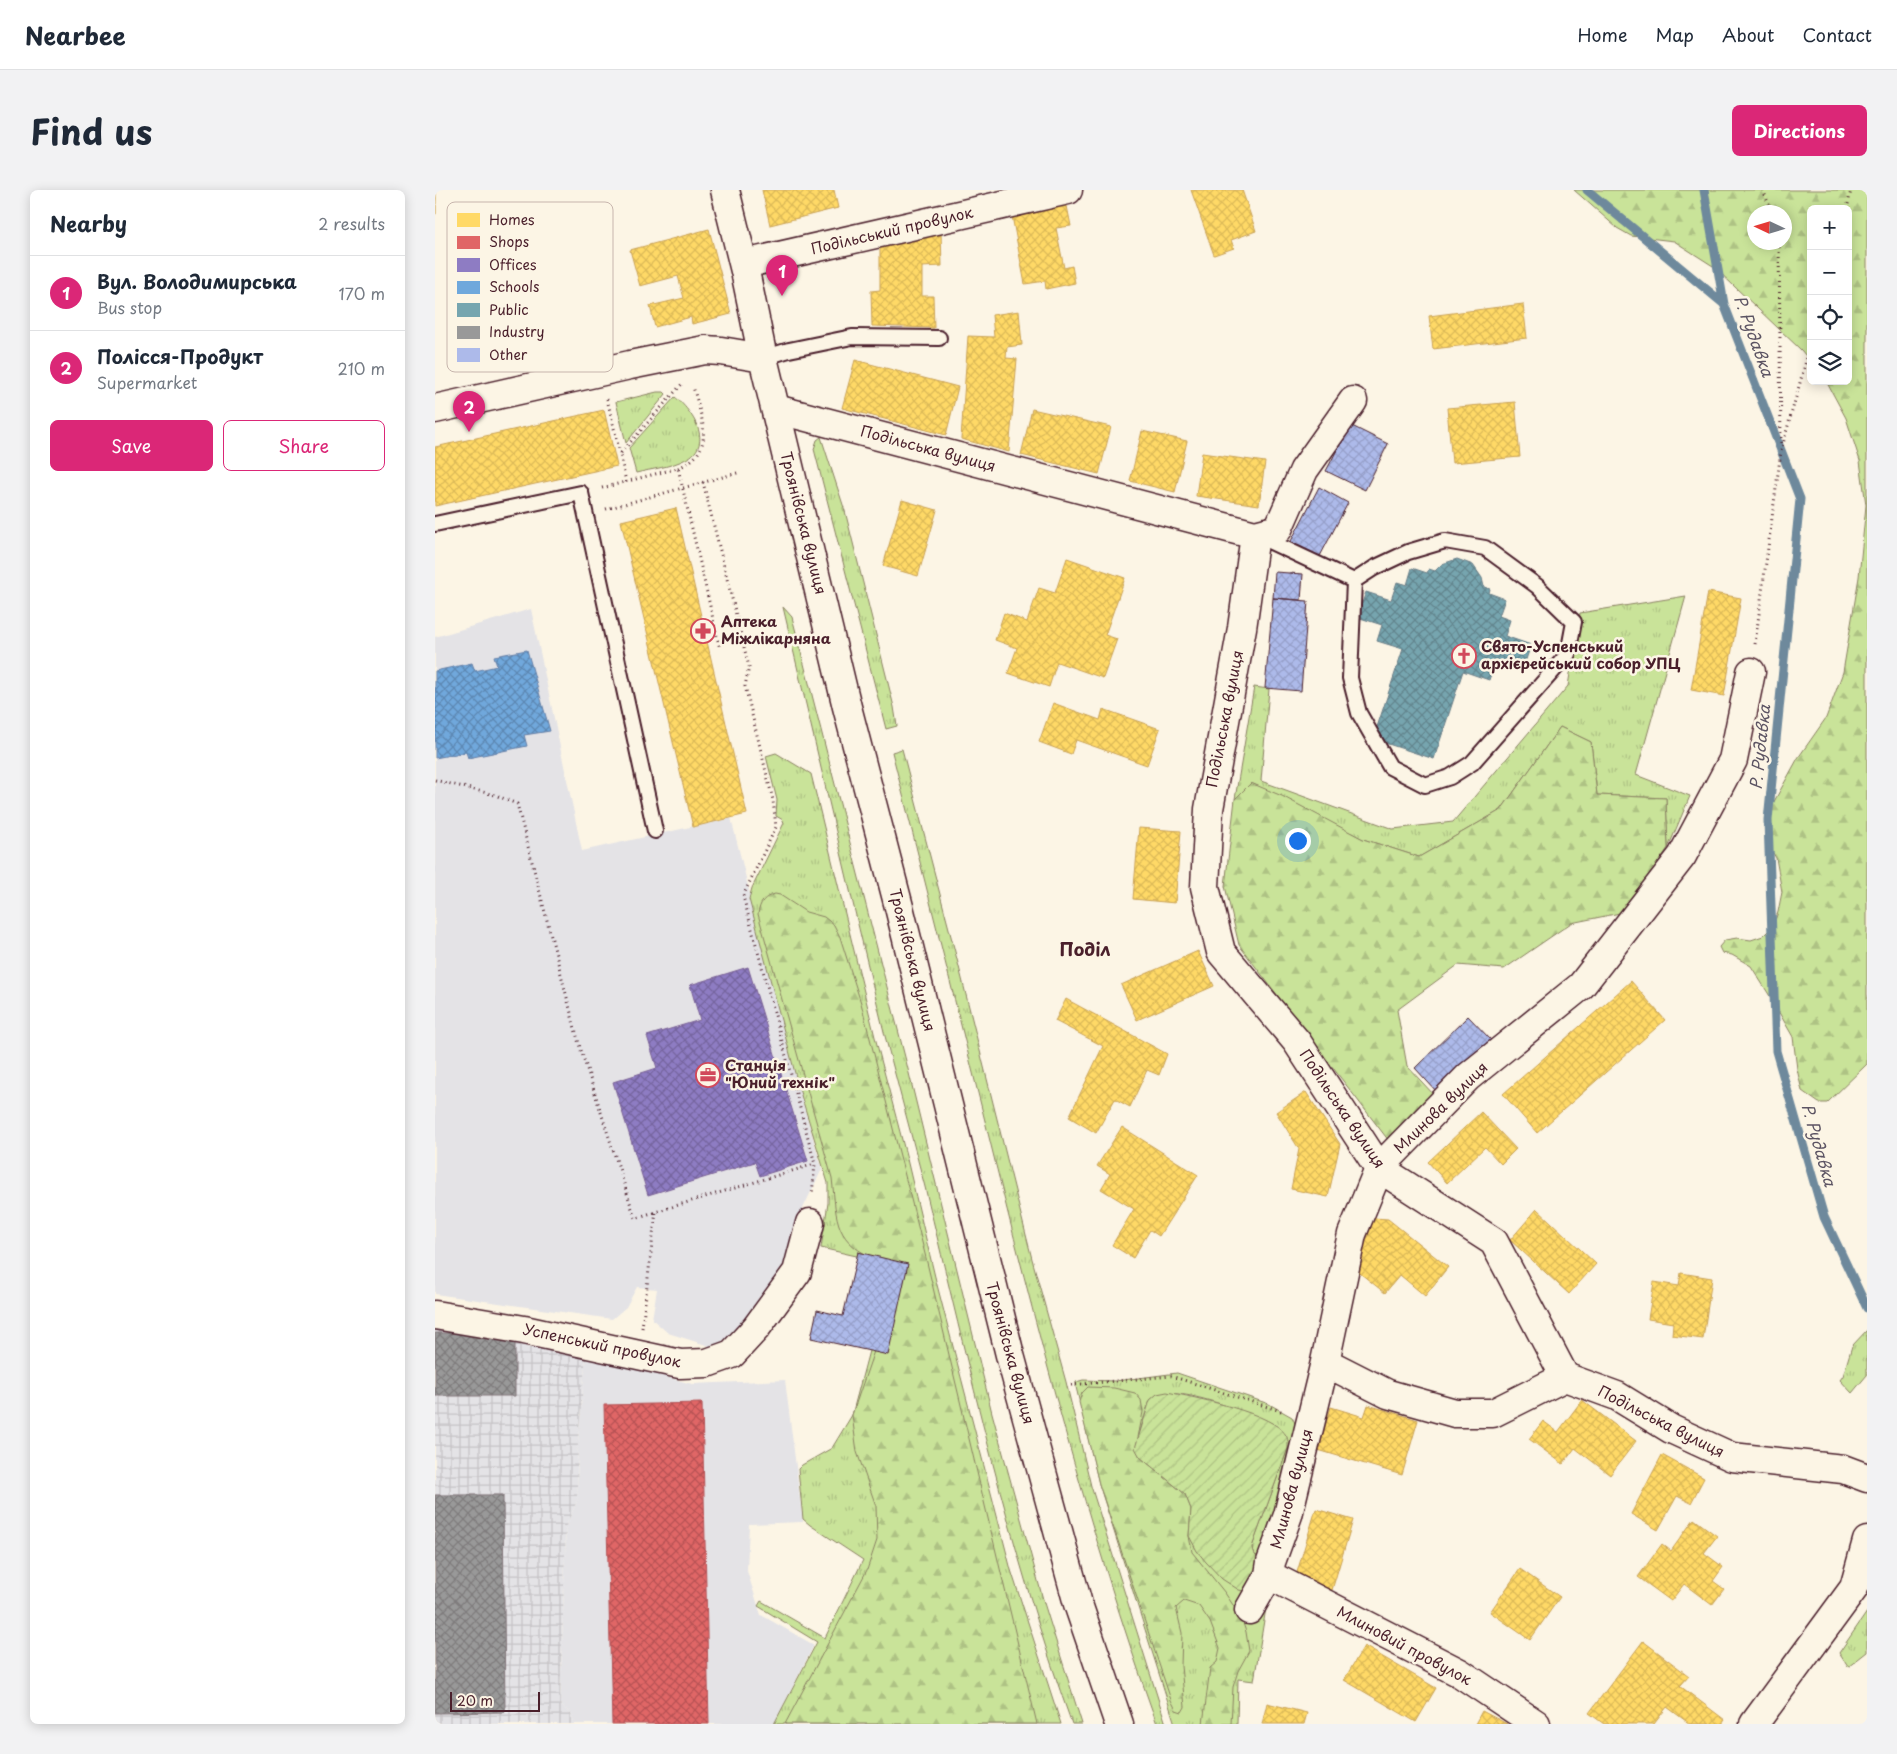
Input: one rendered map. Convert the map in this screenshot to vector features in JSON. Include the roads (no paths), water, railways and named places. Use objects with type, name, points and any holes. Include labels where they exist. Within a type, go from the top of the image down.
[{"type":"street","name":"Троянівська вулиця","points":[[725,190],[744,264],[775,409],[847,707],[899,907],[1010,1355],[1078,1604],[1119,1724]]},
{"type":"street","name":"Подільський провулок","points":[[744,264],[1068,190]]},
{"type":"street","points":[[613,369],[705,350],[763,358]]},
{"type":"street","points":[[435,409],[599,372]]},
{"type":"street","points":[[1255,535],[1278,528],[1305,470],[1353,401]]},
{"type":"street","name":"Подільська вулиця","points":[[775,409],[1255,535],[1242,628],[1209,809],[1205,887],[1221,952],[1297,1042],[1379,1168],[1494,1242],[1565,1377],[1617,1396],[1671,1428],[1732,1457],[1843,1469],[1867,1478]]},
{"type":"street","name":"Млинова вулиця","points":[[1249,1610],[1269,1575],[1271,1562],[1288,1515],[1325,1362],[1352,1234],[1379,1168],[1468,1077],[1581,986],[1682,856],[1733,760],[1751,672]]},
{"type":"street","name":"Успенський провулок","points":[[435,1315],[524,1330],[680,1364],[707,1363],[732,1354],[756,1328],[797,1272],[810,1223]]},
{"type":"street","points":[[1325,1362],[1388,1394],[1455,1413],[1493,1413],[1565,1377]]},
{"type":"street","points":[[1754,1724],[1854,1588],[1867,1541]]},
{"type":"street","name":"Млиновий провулок","points":[[1269,1575],[1460,1674],[1536,1724]]},
{"type":"lane","points":[[763,358],[789,350],[852,337],[939,338]]},
{"type":"lane","points":[[435,524],[581,493],[655,831]]},
{"type":"lane","points":[[1255,535],[1354,580]]},
{"type":"lane","points":[[1445,541],[1485,548],[1537,586],[1574,622],[1568,654],[1472,763],[1450,777],[1425,786],[1390,767],[1359,713],[1350,678],[1354,580],[1408,552],[1445,541]]},
{"type":"waterway","points":[[1587,190],[1724,304]]},
{"type":"waterway","name":"Р. Рудавка","points":[[1704,190],[1724,304],[1800,499],[1768,820],[1776,1051],[1824,1217],[1867,1308]]},
{"type":"place","name":"Вул. Володимирська","points":[[782,296]]},
{"type":"place","name":"Полісся-Продукт","points":[[469,432]]},
{"type":"place","name":"Аптека Міжлікарняна","points":[[703,631]]},
{"type":"place","name":"Свято-Успенський архієрейський собор УПЦ","points":[[1464,656]]},
{"type":"place","name":"Станція \"Юний технік\"","points":[[708,1075]]},
{"type":"district","name":"Поділ","points":[[1085,950]]}]
